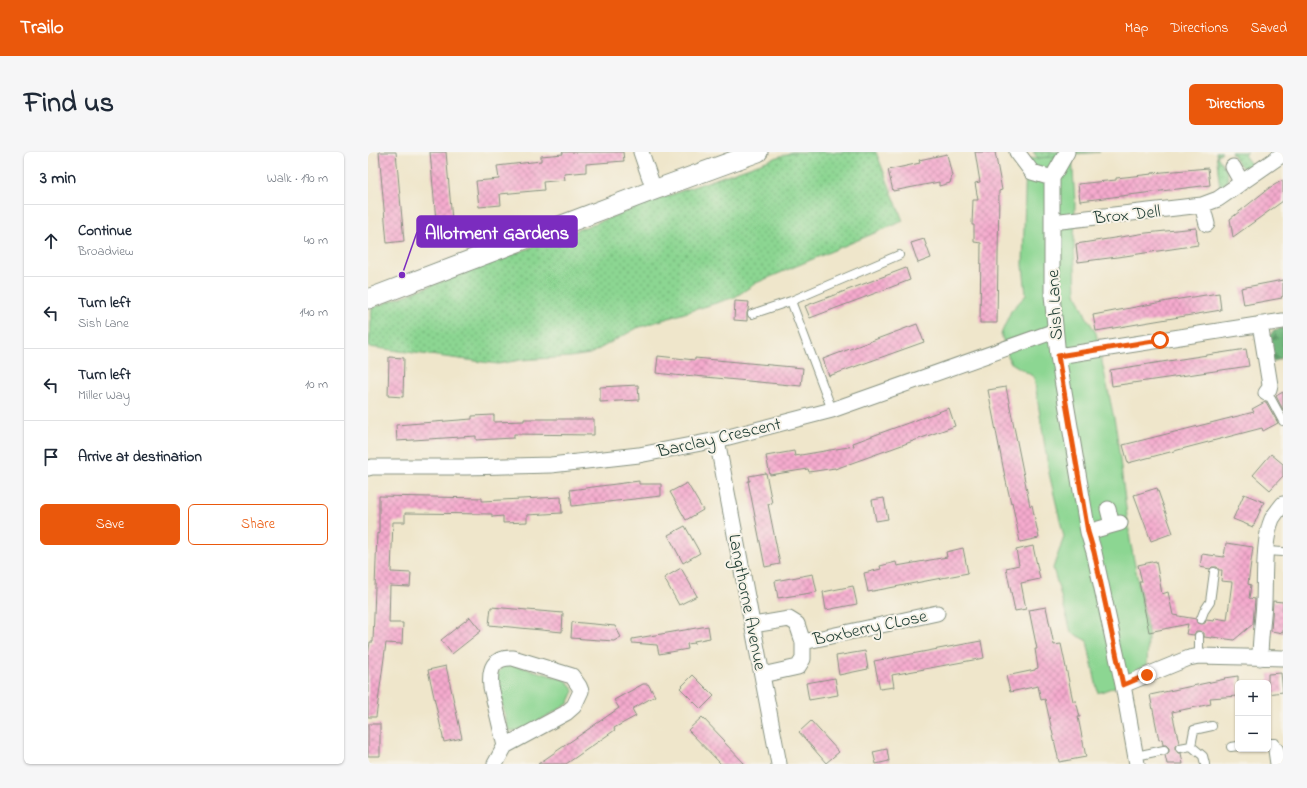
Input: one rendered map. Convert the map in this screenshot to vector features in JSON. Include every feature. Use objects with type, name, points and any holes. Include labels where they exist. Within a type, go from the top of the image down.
[{"type":"street","points":[[641,152],[654,190]]},
{"type":"street","points":[[368,299],[758,152]]},
{"type":"street","points":[[1017,152],[1032,172],[1052,178]]},
{"type":"street","name":"Sish Lane","points":[[1067,152],[1052,178],[1052,295],[1055,331],[1088,532],[1094,552],[1123,685],[1136,760]]},
{"type":"street","name":"Brox Dell","points":[[1052,222],[1202,205],[1218,199],[1283,154]]},
{"type":"street","points":[[1233,167],[1242,183]]},
{"type":"street","points":[[1202,205],[1207,224]]},
{"type":"street","points":[[1058,356],[1283,321]]},
{"type":"street","points":[[1260,324],[1270,385],[1266,392]]},
{"type":"street","name":"Barclay Crescent","points":[[368,468],[551,465],[639,455],[716,440],[832,410],[1055,331]]},
{"type":"street","name":"Langthorne Avenue","points":[[716,440],[779,764]]},
{"type":"street","points":[[1260,658],[1266,551],[1269,529],[1272,519],[1283,504]]},
{"type":"street","points":[[1088,532],[1116,524],[1108,508]]},
{"type":"street","name":"Boxberry CLose","points":[[803,642],[937,612]]},
{"type":"street","name":"Boxberry CLose","points":[[752,625],[788,619],[797,624],[803,642],[803,659],[798,667],[762,675]]},
{"type":"street","points":[[1123,685],[1189,658],[1199,656],[1283,658]]},
{"type":"street","points":[[495,764],[505,746],[566,713],[574,706],[580,691],[579,686],[572,676],[513,658],[500,660],[495,664],[491,670],[491,687],[505,746]]},
{"type":"lane","points":[[752,314],[791,301],[899,255]]},
{"type":"lane","points":[[791,301],[832,410]]},
{"type":"lane","points":[[1266,392],[1271,398],[1283,421]]},
{"type":"lane","points":[[1266,551],[1283,552]]},
{"type":"lane","points":[[1201,619],[1210,602],[1214,572]]},
{"type":"lane","points":[[1199,636],[1199,656]]},
{"type":"lane","points":[[1191,746],[1194,730],[1212,726]]},
{"type":"lane","points":[[1180,748],[1191,746],[1204,756],[1205,764]]},
{"type":"lane","points":[[1136,760],[1164,750]]},
{"type":"green space","points":[[792,152],[876,152],[903,221],[756,283],[735,297],[637,328],[590,354],[570,357],[520,360],[498,364],[369,347],[372,308],[659,199]]},
{"type":"green space","points":[[1033,152],[1100,152],[1038,158]]},
{"type":"green space","points":[[1216,152],[1222,152],[1217,156],[1228,177],[1225,185],[1220,189]]},
{"type":"green space","points":[[1231,152],[1248,152],[1244,155],[1253,167],[1248,170],[1242,167]]},
{"type":"green space","points":[[1072,155],[1075,202],[1074,244],[1076,293],[1086,316],[1096,333],[1116,428],[1130,540],[1148,632],[1147,675],[1098,693],[1087,641],[1071,632],[1053,568],[1064,537],[1049,473],[1034,377],[1010,362],[1001,334],[1011,311],[1026,295],[1023,265],[1026,159]]},
{"type":"green space","points":[[1283,328],[1283,355],[1280,359],[1272,362],[1269,337],[1274,330]]},
{"type":"green space","points":[[511,664],[566,680],[574,691],[568,704],[530,726],[515,731],[510,731],[508,729],[496,677],[501,668]]},
{"type":"building","points":[[379,152],[396,152],[404,241],[387,243]]},
{"type":"building","points":[[430,152],[446,152],[452,220],[436,221]]},
{"type":"building","points":[[562,152],[623,152],[624,161],[586,164],[586,172],[564,174],[565,180],[543,182],[544,190],[500,194],[501,205],[479,207],[476,181],[499,179],[497,166],[541,161],[541,156],[563,154]]},
{"type":"building","points":[[975,152],[995,152],[1002,190],[999,191],[997,323],[980,323],[981,243],[974,242],[974,225],[972,225],[973,200],[978,200],[975,183],[980,182]]},
{"type":"building","points":[[947,154],[952,176],[950,183],[939,186],[939,182],[893,191],[888,170],[920,163],[919,160]]},
{"type":"building","points":[[1208,168],[1210,185],[1080,201],[1078,184],[1116,180],[1116,178],[1152,173]]},
{"type":"building","points":[[1283,180],[1283,201],[1233,237],[1230,219],[1269,188]]},
{"type":"building","points":[[1196,228],[1198,245],[1078,262],[1076,244],[1146,233]]},
{"type":"building","points":[[924,239],[931,258],[918,263],[911,243]]},
{"type":"building","points":[[906,268],[910,280],[810,318],[805,306]]},
{"type":"building","points":[[1283,280],[1282,298],[1244,305],[1241,288]]},
{"type":"building","points":[[1219,293],[1221,310],[1096,331],[1093,315]]},
{"type":"building","points":[[735,301],[749,302],[747,321],[734,320]]},
{"type":"building","points":[[917,324],[924,342],[829,376],[823,359]]},
{"type":"building","points":[[1246,349],[1249,366],[1112,386],[1110,370]]},
{"type":"building","points":[[658,356],[803,368],[801,386],[656,373]]},
{"type":"building","points":[[389,357],[404,358],[403,397],[388,396]]},
{"type":"building","points":[[638,385],[639,400],[600,402],[600,387]]},
{"type":"building","points":[[1006,387],[1030,506],[1032,505],[1039,538],[1020,542],[1005,477],[988,390]]},
{"type":"building","points":[[1283,392],[1283,410],[1276,396]]},
{"type":"building","points":[[1265,402],[1278,423],[1263,431],[1262,428],[1128,463],[1123,445],[1254,412],[1252,409]]},
{"type":"building","points":[[949,408],[955,426],[835,469],[809,472],[808,469],[770,475],[766,456],[794,451],[795,456],[854,446],[853,443]]},
{"type":"building","points":[[494,415],[494,422],[524,421],[524,419],[594,419],[594,435],[514,434],[514,438],[476,440],[476,436],[397,441],[396,425],[472,419],[472,416]]},
{"type":"building","points":[[1271,454],[1283,464],[1283,476],[1270,490],[1253,475]]},
{"type":"building","points":[[766,473],[772,503],[768,504],[780,564],[765,567],[748,481],[750,481],[749,476]]},
{"type":"building","points":[[639,481],[639,484],[661,484],[661,496],[572,506],[570,490]]},
{"type":"building","points":[[687,483],[703,510],[686,520],[670,492]]},
{"type":"building","points":[[1157,488],[1173,533],[1151,541],[1134,495]]},
{"type":"building","points":[[1244,494],[1264,502],[1253,527],[1233,519]]},
{"type":"building","points":[[379,496],[482,498],[482,501],[561,497],[562,513],[527,515],[527,522],[503,523],[503,516],[492,517],[492,514],[405,513],[405,522],[393,522],[391,572],[411,573],[410,587],[390,586],[389,623],[403,623],[402,644],[386,643],[376,717],[368,717],[368,656],[370,642],[373,642],[377,533],[379,534]]},
{"type":"building","points":[[884,498],[888,519],[876,521],[872,500]]},
{"type":"building","points":[[685,526],[700,553],[683,563],[668,535]]},
{"type":"building","points":[[1226,543],[1253,547],[1248,584],[1251,585],[1249,598],[1255,599],[1253,624],[1234,640],[1204,637],[1204,633],[1199,631],[1196,631],[1194,635],[1186,634],[1188,624],[1149,632],[1139,582],[1142,582],[1138,565],[1156,561],[1162,594],[1168,592],[1173,615],[1196,619],[1197,623],[1202,624],[1205,623],[1206,620],[1214,621],[1215,618],[1227,620],[1232,582],[1221,581],[1222,570],[1219,570],[1217,567],[1212,567],[1210,569],[1200,567],[1202,554],[1224,557]]},
{"type":"building","points":[[1033,546],[1040,579],[1021,583],[1026,609],[1015,611],[1006,568],[1019,565],[1016,550]]},
{"type":"building","points":[[963,548],[968,573],[868,592],[864,573],[881,569],[880,566],[896,562],[897,566],[947,557],[946,552]]},
{"type":"building","points":[[681,568],[697,596],[679,605],[664,578]]},
{"type":"building","points":[[813,574],[817,592],[778,598],[775,581]]},
{"type":"building","points":[[853,586],[857,604],[826,610],[823,592]]},
{"type":"building","points":[[1273,601],[1283,602],[1283,633],[1271,631]]},
{"type":"building","points":[[491,607],[563,613],[562,632],[489,625]]},
{"type":"building","points":[[1046,607],[1054,645],[1061,644],[1073,701],[1076,701],[1080,717],[1078,717],[1086,757],[1059,762],[1045,699],[1041,700],[1038,686],[1010,692],[1006,676],[1035,670],[1038,668],[1035,649],[1037,649],[1029,610]]},
{"type":"building","points":[[470,617],[481,631],[452,654],[441,640]]},
{"type":"building","points":[[572,622],[615,626],[621,637],[614,641],[571,638]]},
{"type":"building","points":[[708,626],[710,638],[687,644],[688,649],[659,654],[657,645],[632,643],[632,639]]},
{"type":"building","points":[[981,641],[984,658],[892,675],[894,687],[880,689],[874,661]]},
{"type":"building","points":[[865,651],[868,669],[839,675],[836,656]]},
{"type":"building","points":[[446,666],[462,738],[444,742],[428,670]]},
{"type":"building","points":[[1281,673],[1283,692],[1271,694],[1271,680],[1268,680],[1268,674]]},
{"type":"building","points":[[693,675],[714,696],[701,709],[680,688]]},
{"type":"building","points":[[1238,676],[1238,680],[1235,680],[1235,696],[1210,698],[1211,704],[1172,712],[1179,743],[1175,746],[1175,749],[1178,753],[1181,753],[1183,764],[1167,764],[1165,755],[1169,752],[1169,748],[1166,745],[1163,745],[1162,739],[1159,740],[1150,695],[1225,679],[1224,678]]},
{"type":"building","points":[[835,678],[838,695],[809,700],[806,683]]},
{"type":"building","points":[[643,684],[648,684],[655,696],[632,709],[636,716],[614,728],[615,730],[566,764],[538,764],[619,708],[614,700]]},
{"type":"building","points":[[702,717],[745,764],[721,764],[688,730]]},
{"type":"building","points":[[811,721],[839,752],[826,763],[799,732]]},
{"type":"building","points":[[368,724],[380,724],[380,756],[368,756]]},
{"type":"building","points":[[887,749],[889,761],[876,764],[873,752]]},
{"type":"place","name":"Allotment Gardens","points":[[402,275]]},
{"type":"route","points":[[1147,675],[1123,685],[1094,552],[1088,532],[1058,356],[1160,340]]}]
